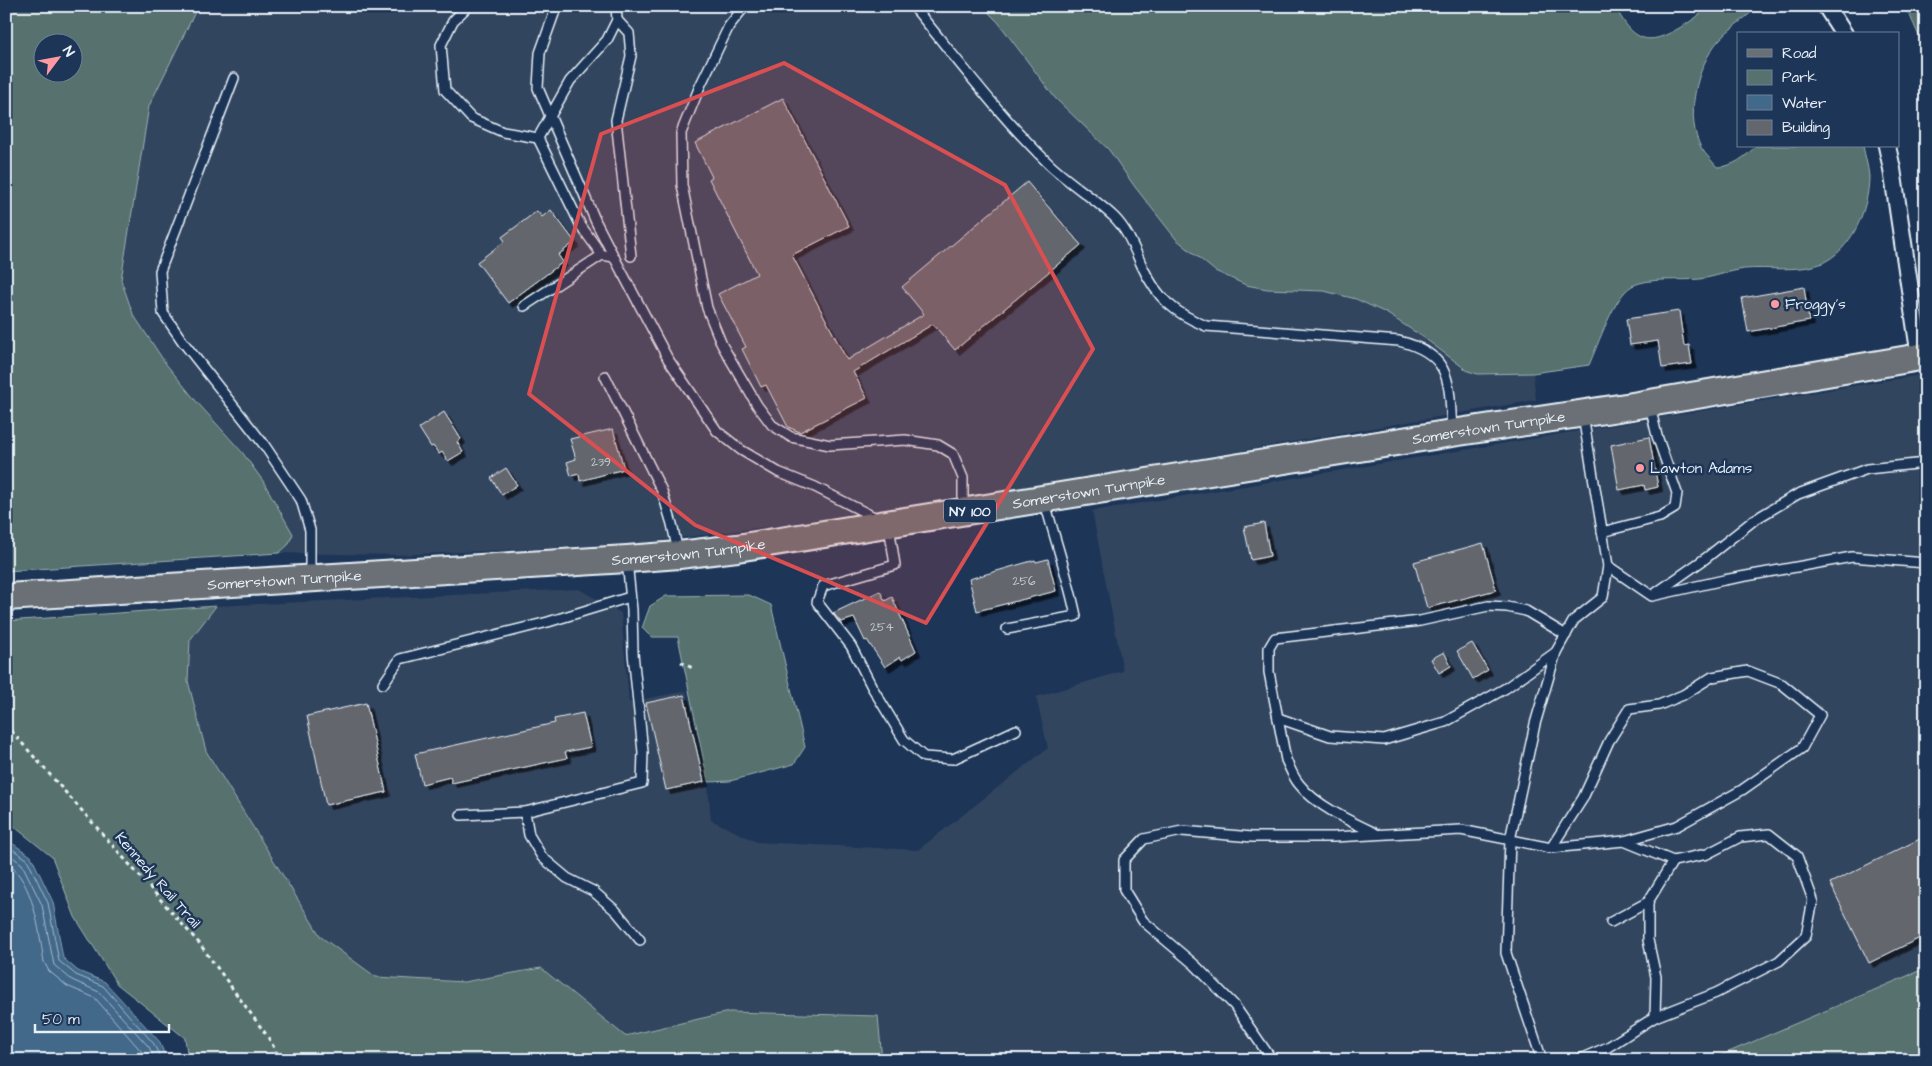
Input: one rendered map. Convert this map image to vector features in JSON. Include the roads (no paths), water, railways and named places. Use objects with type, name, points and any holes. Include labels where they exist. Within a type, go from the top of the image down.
[{"type":"main road","name":"Somerstown Turnpike","points":[[6,597],[679,555],[889,525],[1452,433],[1583,414],[1923,357]]},
{"type":"street","points":[[1826,6],[1843,32]]},
{"type":"street","points":[[1887,148],[1923,357]]},
{"type":"lane","points":[[468,6],[454,21],[440,45],[445,90],[471,118],[503,132],[538,138]]},
{"type":"lane","points":[[538,138],[570,81],[607,40],[617,20],[616,6]]},
{"type":"lane","points":[[745,6],[729,26],[700,86],[681,133],[682,185],[707,308],[722,345],[757,405],[772,425],[791,437],[830,445],[905,440],[938,445],[953,454],[963,478],[963,512]]},
{"type":"lane","points":[[914,6],[1019,133],[1049,164],[1114,217],[1128,234],[1153,288],[1169,305],[1185,317],[1206,326],[1399,341],[1416,345],[1428,352],[1442,366],[1448,381],[1452,433]]},
{"type":"lane","points":[[555,11],[540,53],[538,88],[596,222],[668,358],[717,431],[741,450],[778,472],[815,487],[889,525],[895,565],[823,586],[817,602],[851,646],[872,687],[904,740],[924,757],[953,759],[1016,730]]},
{"type":"lane","points":[[617,20],[629,33],[631,56],[616,120],[631,256]]},
{"type":"lane","points":[[234,78],[160,271],[162,313],[266,446],[301,500],[310,530],[310,578]]},
{"type":"lane","points":[[538,138],[581,226],[602,255]]},
{"type":"lane","points":[[524,306],[602,255],[614,257]]},
{"type":"lane","points":[[605,376],[662,490],[679,555]]},
{"type":"lane","points":[[1602,532],[1660,517],[1675,508],[1677,493],[1657,436],[1649,403]]},
{"type":"lane","points":[[1542,1060],[1506,953],[1510,840],[1534,724],[1556,652],[1574,620],[1603,597],[1608,566],[1583,414]]},
{"type":"lane","points":[[1652,596],[1706,558],[1754,520],[1798,494],[1867,469],[1926,463]]},
{"type":"lane","points":[[1007,629],[1076,616],[1066,571],[1055,540],[1045,499]]},
{"type":"lane","points":[[1608,566],[1652,596],[1724,580],[1852,557],[1926,563]]},
{"type":"lane","points":[[461,815],[525,812],[642,783],[643,752],[627,559]]},
{"type":"lane","points":[[383,684],[400,660],[548,622],[630,597]]},
{"type":"lane","points":[[1377,834],[1324,806],[1299,785],[1286,760],[1269,672],[1269,648],[1275,638],[1420,621],[1488,606],[1526,611],[1566,635]]},
{"type":"lane","points":[[1278,718],[1330,736],[1384,740],[1444,722],[1506,688],[1556,652]]},
{"type":"lane","points":[[1272,1060],[1234,1006],[1195,965],[1143,921],[1124,890],[1124,860],[1144,839],[1182,831],[1252,837],[1334,838],[1460,830],[1551,848],[1624,841],[1677,826],[1742,790],[1802,748],[1820,715],[1782,684],[1748,671],[1712,677],[1683,694],[1659,704],[1629,709],[1609,741],[1583,798],[1551,848]]},
{"type":"lane","points":[[525,812],[529,835],[542,857],[567,878],[593,891],[616,911],[640,940]]},
{"type":"lane","points":[[1578,1060],[1608,1047],[1656,1017],[1716,993],[1780,961],[1806,936],[1813,900],[1797,856],[1769,834],[1740,837],[1707,854],[1673,861],[1624,841]]},
{"type":"lane","points":[[1611,922],[1648,902],[1673,861]]},
{"type":"lane","points":[[1648,902],[1648,940],[1656,978],[1656,1017]]},
{"type":"water","points":[[6,839],[31,856],[53,902],[63,958],[78,971],[105,982],[159,1041],[167,1060],[6,1060]]},
{"type":"place","name":"Froggy's","points":[[1775,304]]},
{"type":"place","name":"Lawton Adams","points":[[1640,468]]}]
